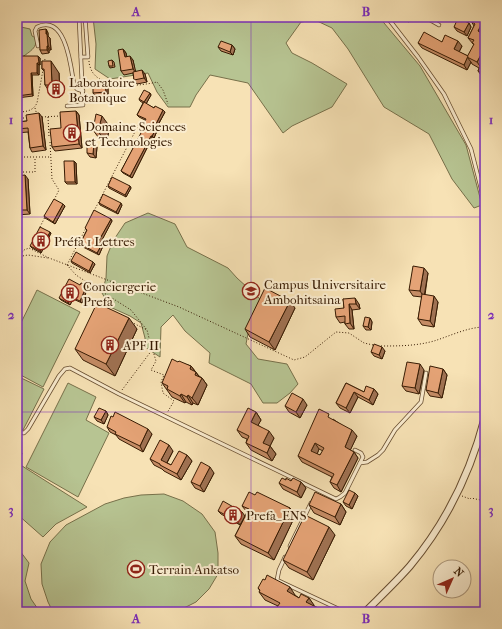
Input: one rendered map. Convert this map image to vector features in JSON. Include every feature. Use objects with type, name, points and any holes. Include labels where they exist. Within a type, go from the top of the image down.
[{"type":"street","points":[[365,612],[410,566],[451,506],[467,471],[481,433],[485,417]]},
{"type":"lane","points":[[67,106],[83,105],[82,57],[78,17]]},
{"type":"lane","points":[[82,57],[88,56],[85,17]]},
{"type":"lane","points":[[387,17],[444,94],[471,149],[485,204]]},
{"type":"lane","points":[[425,17],[439,25]]},
{"type":"lane","points":[[38,46],[35,31],[37,26],[42,24],[50,25],[59,31],[64,39],[74,85],[77,89],[83,91]]},
{"type":"lane","points":[[17,146],[17,157]]},
{"type":"lane","points":[[17,432],[24,433],[28,429],[59,376],[65,369],[70,368],[119,394],[336,499],[344,492],[363,457],[361,453],[354,450]]},
{"type":"lane","points":[[360,463],[367,462],[383,450],[395,430],[420,402],[426,373]]},
{"type":"lane","points":[[315,488],[315,495]]},
{"type":"lane","points":[[288,549],[312,502]]},
{"type":"lane","points":[[285,556],[279,570],[277,580],[345,612]]},
{"type":"path","points":[[88,56],[93,73],[102,80],[128,86],[157,82],[163,90],[168,104]]},
{"type":"path","points":[[17,112],[26,112],[35,107],[45,59]]},
{"type":"path","points":[[35,107],[38,117],[61,116]]},
{"type":"path","points":[[48,116],[49,137]]},
{"type":"path","points":[[17,118],[31,118]]},
{"type":"path","points":[[95,211],[140,122]]},
{"type":"path","points":[[50,142],[52,179],[59,190],[53,202]]},
{"type":"path","points":[[17,166],[20,166],[17,157],[51,157]]},
{"type":"path","points":[[17,172],[35,172],[35,157]]},
{"type":"path","points":[[40,228],[46,215]]},
{"type":"path","points":[[67,265],[88,224]]},
{"type":"path","points":[[18,257],[24,250],[29,248],[49,258],[179,307],[294,360],[306,357],[336,332],[349,333],[364,343],[378,346],[408,347],[434,341],[474,327],[485,327]]},
{"type":"path","points":[[18,257],[28,255],[49,258]]},
{"type":"path","points":[[67,265],[76,275],[131,310],[147,330],[156,361],[151,370],[164,375],[161,382],[163,393],[174,401],[166,416]]},
{"type":"path","points":[[128,321],[147,330]]},
{"type":"path","points":[[119,394],[152,350]]},
{"type":"path","points":[[456,494],[470,499],[485,501]]},
{"type":"green space","points":[[17,17],[20,17],[21,27],[30,29],[32,36],[36,38],[36,43],[35,46],[19,60],[17,64]]},
{"type":"green space","points":[[93,17],[379,17],[420,66],[466,145],[482,205],[474,208],[452,179],[429,134],[384,107],[348,49],[332,28],[315,20],[301,22],[286,43],[292,53],[347,84],[332,107],[292,126],[283,133],[248,83],[210,75],[196,95],[190,107],[168,107],[157,92],[148,73],[110,79],[95,69],[96,44]]},
{"type":"green space","points":[[148,213],[175,224],[187,247],[228,268],[260,299],[251,318],[246,344],[258,359],[287,364],[298,384],[290,393],[277,403],[263,403],[251,384],[209,363],[210,353],[185,331],[173,315],[161,327],[160,357],[145,347],[145,338],[141,323],[110,307],[102,293],[106,278],[107,256],[113,241],[125,223]]},
{"type":"green space","points":[[37,290],[80,312],[43,387],[17,373],[17,331]]},
{"type":"green space","points":[[17,376],[44,389],[23,430],[17,427]]},
{"type":"green space","points":[[68,383],[96,397],[86,420],[109,433],[78,497],[26,467]]},
{"type":"green space","points":[[17,450],[22,453],[19,464],[87,507],[56,524],[43,537],[17,514]]},
{"type":"green space","points":[[164,494],[183,501],[202,514],[215,532],[218,553],[218,574],[209,589],[196,602],[176,612],[53,612],[42,584],[41,564],[50,542],[66,525],[105,504],[124,498],[141,495]]},
{"type":"green space","points":[[17,547],[29,563],[25,581],[31,599],[40,612],[17,612]]},
{"type":"building","points":[[473,17],[483,21],[478,31],[485,35],[485,47],[477,62],[467,57],[474,44],[472,43],[474,40],[468,38],[475,24],[471,21]]},
{"type":"building","points":[[458,18],[469,23],[464,32],[454,27]]},
{"type":"building","points":[[46,29],[47,50],[40,50],[39,30]]},
{"type":"building","points":[[424,32],[442,42],[445,35],[458,41],[454,49],[468,56],[464,65],[418,43]]},
{"type":"building","points":[[221,41],[232,45],[230,52],[218,47]]},
{"type":"building","points":[[123,49],[125,57],[130,56],[133,69],[121,71],[118,50]]},
{"type":"building","points":[[19,56],[38,56],[39,63],[37,63],[37,73],[31,73],[32,94],[17,96]]},
{"type":"building","points":[[112,60],[113,66],[109,66],[108,61]]},
{"type":"building","points":[[42,61],[51,61],[52,85],[45,85]]},
{"type":"building","points":[[481,65],[485,67],[485,75],[478,71]]},
{"type":"building","points":[[142,70],[144,78],[134,80],[133,72]]},
{"type":"building","points":[[93,84],[105,84],[106,92],[93,93]]},
{"type":"building","points":[[144,90],[150,93],[144,102],[139,99]]},
{"type":"building","points":[[144,102],[154,108],[155,106],[163,110],[154,128],[156,129],[130,176],[121,171],[142,131],[140,130],[146,119],[137,115]]},
{"type":"building","points":[[76,111],[79,144],[52,147],[50,129],[61,128],[60,112]]},
{"type":"building","points":[[39,113],[43,146],[30,148],[28,128],[17,129],[17,122],[27,121],[26,115]]},
{"type":"building","points":[[96,114],[102,116],[98,131],[93,130]]},
{"type":"building","points":[[87,143],[94,143],[93,154],[87,153]]},
{"type":"building","points":[[64,161],[74,161],[75,182],[65,182]]},
{"type":"building","points":[[25,175],[27,210],[17,210],[17,176]]},
{"type":"building","points":[[112,177],[130,186],[125,195],[108,186]]},
{"type":"building","points":[[103,194],[121,203],[116,212],[99,203]]},
{"type":"building","points":[[54,199],[63,204],[53,222],[44,216]]},
{"type":"building","points":[[94,210],[111,219],[98,242],[102,244],[97,253],[80,244],[87,230],[85,228]]},
{"type":"building","name":"Préfa 1 Lettres","points":[[40,227],[50,232],[40,251],[30,246]]},
{"type":"building","points":[[76,252],[93,262],[89,271],[71,261]]},
{"type":"building","points":[[413,266],[424,268],[420,291],[409,290]]},
{"type":"building","points":[[69,279],[80,285],[81,283],[87,285],[80,301],[71,297],[68,303],[59,298]]},
{"type":"building","points":[[265,288],[290,301],[269,342],[245,329]]},
{"type":"building","points":[[422,294],[434,296],[430,321],[418,319]]},
{"type":"building","points":[[355,298],[356,304],[349,304],[350,323],[345,324],[345,316],[336,317],[335,309],[344,308],[343,299]]},
{"type":"building","points":[[97,303],[129,318],[106,364],[75,349]]},
{"type":"building","points":[[365,317],[370,318],[368,327],[363,326]]},
{"type":"building","points":[[374,344],[382,347],[379,355],[371,352]]},
{"type":"building","points":[[172,359],[191,366],[190,369],[196,372],[195,375],[202,378],[192,398],[188,395],[187,397],[181,394],[180,396],[167,389],[168,386],[162,383]]},
{"type":"building","points":[[407,362],[420,364],[415,388],[402,386]]},
{"type":"building","points":[[430,366],[443,369],[438,393],[426,390]]},
{"type":"building","points":[[346,383],[364,392],[366,386],[374,389],[369,400],[354,392],[346,408],[336,403]]},
{"type":"building","points":[[292,393],[303,399],[296,412],[285,406]]},
{"type":"building","points":[[99,408],[106,411],[101,420],[94,417]]},
{"type":"building","points":[[248,408],[256,412],[251,422],[269,431],[263,443],[270,446],[267,453],[246,443],[249,436],[237,430]]},
{"type":"building","points":[[319,409],[329,414],[328,417],[352,430],[345,447],[354,452],[337,485],[330,482],[334,474],[298,456]],"holes":[[[315,443],[324,448],[320,455],[311,451]]]},
{"type":"building","points":[[115,412],[148,429],[140,446],[115,434],[116,432],[107,427],[111,416],[113,417]]},
{"type":"building","points":[[160,440],[169,445],[161,460],[171,465],[179,451],[187,455],[177,474],[150,459]]},
{"type":"building","points":[[201,462],[210,467],[200,486],[191,482]]},
{"type":"building","points":[[282,478],[286,480],[286,478],[291,481],[293,478],[301,482],[297,492],[279,483]]},
{"type":"building","points":[[349,490],[355,493],[349,505],[343,502]]},
{"type":"building","points":[[249,492],[255,495],[257,492],[290,508],[268,553],[235,536],[249,509],[242,506]]},
{"type":"building","points":[[315,492],[341,504],[335,517],[309,505]]},
{"type":"building","name":"Prefa_ENS","points":[[223,501],[242,512],[237,521],[218,511]]},
{"type":"building","points":[[305,515],[329,527],[307,572],[283,560]]},
{"type":"building","points":[[267,575],[290,587],[287,591],[299,598],[301,594],[309,598],[306,602],[318,608],[316,612],[287,612],[277,607],[280,603],[259,592],[260,590],[258,588],[263,579],[265,580]]},
{"type":"place","name":"Laboratoire Botanique","points":[[56,89]]},
{"type":"place","name":"Domaine Sciences et Technologies","points":[[72,133]]},
{"type":"place","name":"Préfa 1 Lettres","points":[[41,241]]},
{"type":"place","name":"Campus Universitaire Ambohitsaina","points":[[251,291]]},
{"type":"place","name":"Conciergerie Prefa","points":[[70,293]]},
{"type":"place","name":"APF II","points":[[110,345]]},
{"type":"place","name":"Prefa_ENS","points":[[233,515]]},
{"type":"place","name":"Terrain Ankatso","points":[[136,569]]}]
